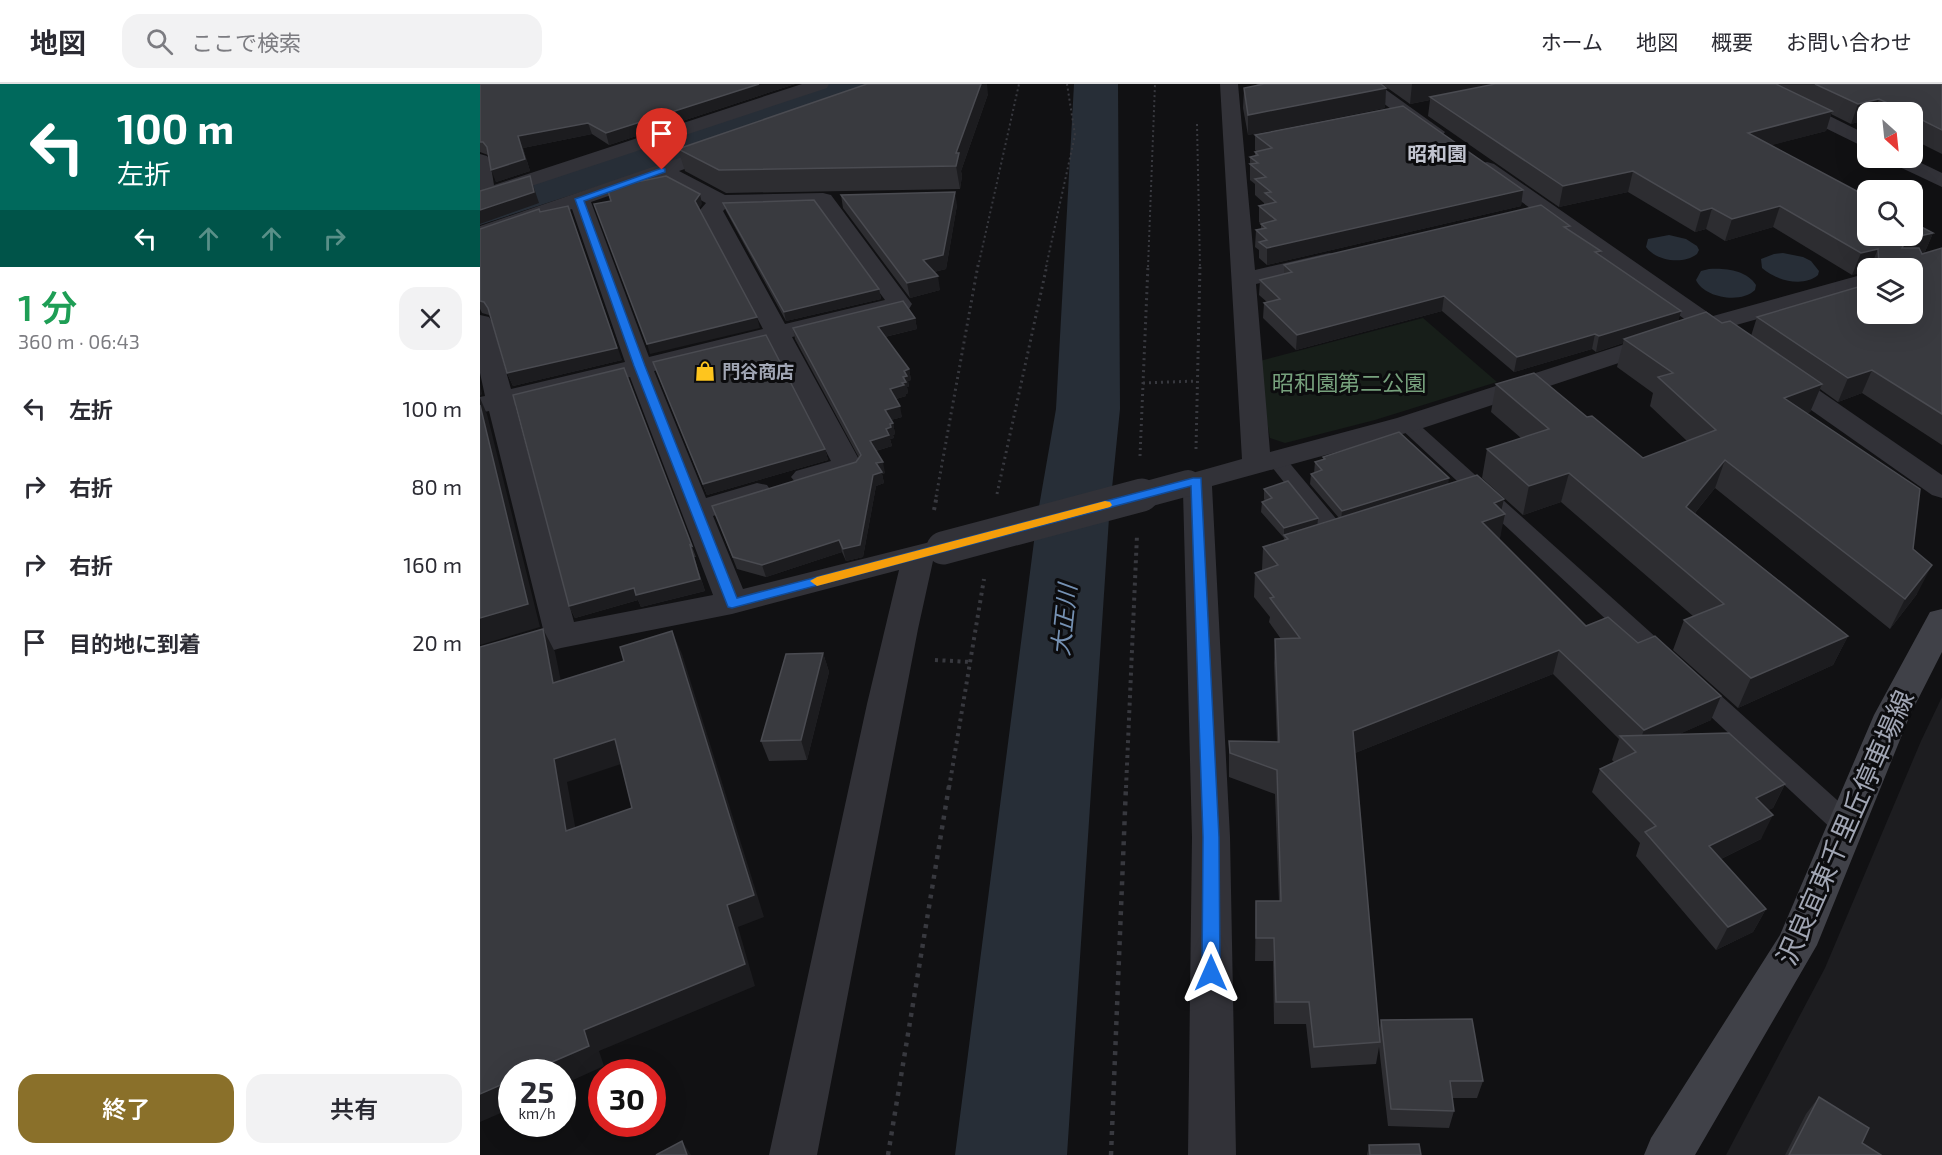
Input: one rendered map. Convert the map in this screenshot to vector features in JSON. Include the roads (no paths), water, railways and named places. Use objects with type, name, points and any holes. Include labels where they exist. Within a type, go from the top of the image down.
[{"type":"main road","name":"沢良宜東千里丘停車場線","points":[[1668,1155],[1796,945],[1892,715],[1942,620]]},
{"type":"street","points":[[480,160],[482,197],[820,84]]},
{"type":"street","points":[[1229,84],[1246,144],[1243,280],[1266,461]]},
{"type":"street","points":[[1366,84],[1453,144]]},
{"type":"street","points":[[1751,84],[1857,137]]},
{"type":"street","points":[[1384,116],[1428,107]]},
{"type":"street","points":[[480,234],[740,143]]},
{"type":"street","points":[[1471,157],[1942,489]]},
{"type":"street","points":[[1916,168],[1942,181]]},
{"type":"street","points":[[490,403],[900,304],[834,200],[721,202],[662,170]]},
{"type":"street","points":[[579,199],[639,366],[732,603]]},
{"type":"street","points":[[696,511],[848,465],[711,210],[721,202]]},
{"type":"street","points":[[1521,214],[1545,209]]},
{"type":"street","points":[[1243,280],[1347,256]]},
{"type":"street","points":[[480,660],[561,636],[732,603],[1407,424],[1710,325],[1857,283]]},
{"type":"street","points":[[480,322],[490,403],[561,636]]},
{"type":"street","points":[[1192,482],[1211,837],[1212,1155]]},
{"type":"street","points":[[793,1155],[814,1067],[893,658],[931,552]]},
{"type":"lane","points":[[1407,424],[1466,491],[1846,825]]},
{"type":"lane","points":[[1266,461],[1335,532]]},
{"type":"lane","points":[[1313,539],[1357,526]]},
{"type":"waterway","points":[[480,209],[746,123],[857,84]]},
{"type":"waterway","name":"大正川","points":[[1011,1155],[1073,518],[1088,409],[1096,84]]},
{"type":"place","name":"門谷商店","points":[[705,371]]},
{"type":"district","name":"昭和園","points":[[1437,153]]},
{"type":"park label","name":"昭和園第二公園","points":[[1349,382]]}]
